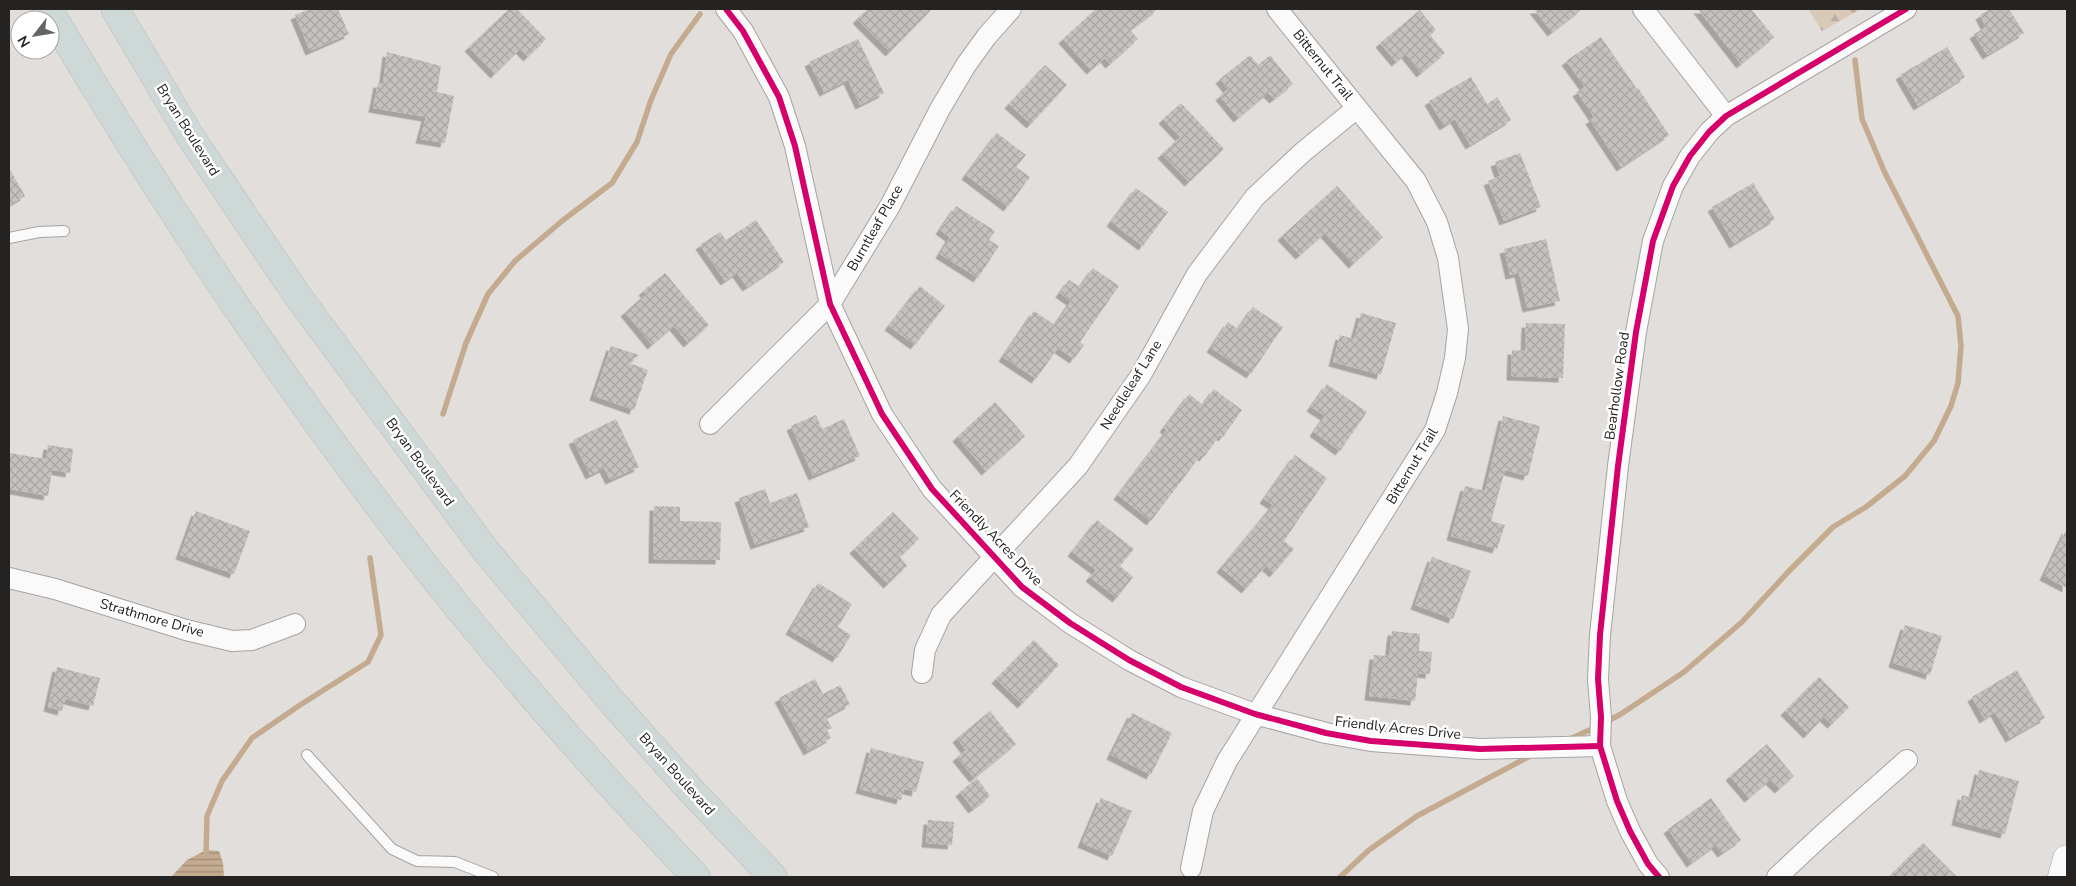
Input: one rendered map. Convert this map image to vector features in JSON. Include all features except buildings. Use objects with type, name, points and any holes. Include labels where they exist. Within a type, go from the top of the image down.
[{"type":"highway","points":[[48,9],[112,117],[268,354],[397,529],[528,691],[634,812],[696,877]]},
{"type":"highway","name":"Bryan Boulevard","points":[[115,9],[190,136],[297,295],[486,551],[612,702],[686,785],[773,877]]},
{"type":"street","name":"Friendly Acres Drive","points":[[726,9],[748,38],[779,97],[795,146],[830,304],[882,414],[932,489],[1022,587],[1070,623],[1129,660],[1181,687],[1255,714],[1326,733],[1371,741],[1480,749],[1600,746]]},
{"type":"street","name":"Burntleaf Place","points":[[710,424],[830,304],[890,206],[940,109],[966,64],[1011,9]]},
{"type":"street","name":"Bitternut Trail","points":[[1191,868],[1203,812],[1227,761],[1435,430],[1447,393],[1455,358],[1458,329],[1448,258],[1437,222],[1416,182],[1277,9]]},
{"type":"street","points":[[1643,9],[1726,116]]},
{"type":"street","name":"Bearhollow Road","points":[[1659,877],[1648,864],[1630,831],[1617,801],[1600,746],[1601,718],[1598,679],[1601,625],[1621,447],[1636,332],[1653,241],[1673,186],[1690,156],[1709,132],[1726,116],[1906,9]]},
{"type":"street","name":"Needleleaf Lane","points":[[922,673],[925,650],[942,615],[1078,466],[1141,375],[1197,274],[1255,197],[1303,152],[1357,108]]},
{"type":"street","name":"Strathmore Drive","points":[[9,578],[55,589],[186,630],[232,641],[252,640],[295,624]]},
{"type":"street","points":[[1777,877],[1907,760]]},
{"type":"street","points":[[2062,877],[2067,859]]},
{"type":"lane","points":[[9,238],[39,232],[64,231]]},
{"type":"lane","points":[[308,755],[392,849],[417,861],[455,862],[493,877]]},
{"type":"green space","points":[[1808,9],[1861,9],[1822,31]]},
{"type":"shaded area","points":[[206,850],[219,851],[223,863],[224,877],[171,877],[187,860]]},
{"type":"waterway","points":[[443,414],[466,343],[488,294],[515,261],[562,221],[612,183],[637,142],[651,100],[671,54],[700,14]]},
{"type":"waterway","points":[[1604,723],[1621,714],[1684,672],[1742,622],[1833,527],[1866,507],[1905,476],[1934,441],[1951,406],[1958,383],[1961,346],[1958,316],[1885,173],[1862,119],[1855,60]]},
{"type":"waterway","points":[[206,855],[207,816],[222,781],[252,738],[368,662],[381,635],[370,558]]},
{"type":"waterway","points":[[1570,739],[1596,727]]},
{"type":"waterway","points":[[1340,877],[1369,850],[1417,816],[1532,755]]},
{"type":"cycle path","points":[[726,9],[743,31],[779,97],[795,146],[830,304],[882,414],[932,489],[1022,587],[1070,623],[1129,660],[1181,687],[1255,714],[1326,733],[1371,741],[1480,749],[1600,746]]},
{"type":"cycle path","points":[[1659,877],[1648,864],[1630,831],[1617,801],[1600,746],[1601,717],[1598,679],[1600,635],[1618,466],[1636,332],[1653,241],[1673,186],[1690,156],[1709,132],[1726,116],[1906,9]]}]
